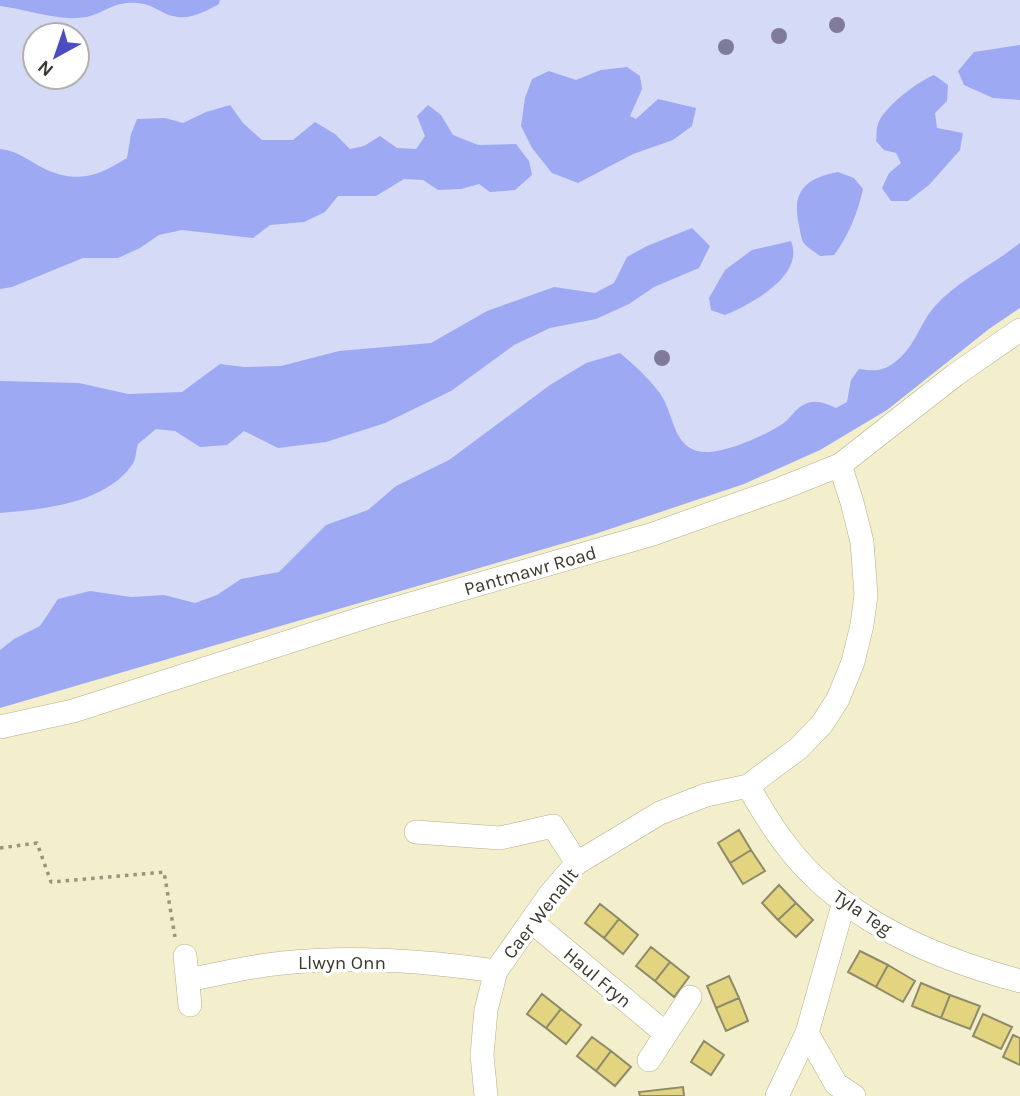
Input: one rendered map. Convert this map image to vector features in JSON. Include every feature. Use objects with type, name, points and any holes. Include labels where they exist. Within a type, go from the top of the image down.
[{"type":"street","name":"Pantmawr Road","points":[[0,727],[73,711],[369,616],[653,534],[840,465],[965,368],[1020,330]]},
{"type":"street","name":"Caer Wenallt","points":[[486,1096],[482,1055],[486,1010],[496,971],[551,893],[577,863],[660,813],[706,795],[748,786],[799,748],[822,724],[838,699],[853,662],[866,595],[862,542],[840,465]]},
{"type":"street","name":"Tyla Teg","points":[[748,786],[784,843],[845,902],[885,929],[927,950],[972,968],[1020,981]]},
{"type":"street","points":[[416,832],[500,838],[553,826],[577,863]]},
{"type":"street","points":[[777,1096],[807,1033],[845,902]]},
{"type":"street","name":"Haul Fryn","points":[[531,921],[665,1033]]},
{"type":"street","points":[[185,956],[190,1005]]},
{"type":"street","name":"Llwyn Onn","points":[[188,980],[282,962],[357,960],[448,964],[496,971]]},
{"type":"street","points":[[649,1060],[690,997]]},
{"type":"street","points":[[807,1033],[835,1084],[854,1096]]},
{"type":"path","points":[[0,848],[37,843],[51,882],[164,872],[176,948],[185,956]]},
{"type":"shaded area","points":[[0,0],[1020,0],[1020,284],[846,415],[0,671]]},
{"type":"shaded area","points":[[0,0],[220,0],[219,4],[209,10],[185,17],[168,15],[144,4],[129,3],[76,18],[54,17],[0,6]]},
{"type":"shaded area","points":[[1020,45],[1020,100],[993,98],[964,85],[958,71],[974,52]]},
{"type":"shaded area","points":[[627,67],[640,76],[642,89],[630,116],[636,119],[658,99],[696,108],[692,126],[673,140],[633,154],[578,183],[552,173],[532,148],[521,126],[525,98],[532,79],[549,71],[576,80],[601,70]]},
{"type":"shaded area","points":[[934,75],[948,85],[947,101],[935,113],[937,128],[963,133],[960,150],[929,185],[908,201],[891,201],[882,188],[889,173],[901,163],[896,153],[884,150],[876,141],[878,124],[887,110],[902,96]]},
{"type":"shaded area","points":[[230,105],[243,123],[262,140],[293,140],[315,122],[335,134],[350,149],[364,146],[380,136],[397,148],[416,149],[425,136],[417,116],[428,105],[441,115],[453,135],[478,145],[516,144],[529,161],[532,175],[515,190],[490,192],[479,184],[461,189],[438,190],[423,180],[404,179],[376,196],[338,196],[325,212],[304,222],[270,225],[253,238],[182,230],[159,235],[118,258],[83,258],[12,287],[0,289],[0,149],[18,154],[57,174],[88,176],[127,158],[137,119],[165,118],[183,123]]},
{"type":"shaded area","points":[[838,172],[854,178],[863,189],[852,224],[839,248],[834,255],[820,256],[803,242],[797,203],[799,195],[809,182]]},
{"type":"shaded area","points":[[692,228],[710,246],[699,268],[654,287],[629,304],[596,319],[550,328],[514,345],[451,391],[385,423],[326,442],[278,448],[244,431],[227,445],[200,447],[175,431],[156,429],[138,444],[132,465],[106,488],[72,502],[0,513],[0,381],[79,383],[128,394],[182,392],[220,364],[244,367],[281,366],[339,351],[431,343],[487,311],[554,287],[595,293],[614,283],[627,257]]},
{"type":"shaded area","points":[[791,241],[793,254],[790,266],[773,287],[725,315],[711,310],[709,298],[725,270],[752,250]]},
{"type":"shaded area","points":[[1020,243],[1020,308],[989,329],[887,410],[820,450],[744,484],[592,535],[0,708],[0,650],[14,639],[40,626],[58,599],[90,591],[131,597],[164,595],[195,603],[217,595],[241,579],[279,572],[326,525],[368,510],[396,486],[449,460],[550,385],[586,363],[620,353],[660,393],[678,435],[690,448],[698,451],[718,451],[760,437],[785,422],[805,404],[825,403],[836,408],[847,402],[851,380],[859,369],[878,370],[895,362],[908,350],[930,312],[945,296]]},
{"type":"building","points":[[739,830],[751,850],[730,863],[718,843]]},
{"type":"building","points":[[751,850],[765,871],[743,884],[730,863]]},
{"type":"building","points":[[779,885],[796,903],[778,920],[762,903]]},
{"type":"building","points":[[796,903],[813,920],[796,937],[778,920]]},
{"type":"building","points":[[600,904],[619,919],[604,938],[585,923]]},
{"type":"building","points":[[619,919],[638,935],[623,954],[604,938]]},
{"type":"building","points":[[651,947],[670,962],[655,981],[636,966]]},
{"type":"building","points":[[860,951],[888,965],[876,987],[848,972]]},
{"type":"building","points":[[670,962],[689,977],[674,997],[655,981]]},
{"type":"building","points":[[888,965],[915,981],[903,1002],[876,987]]},
{"type":"building","points":[[729,976],[739,998],[716,1008],[707,986]]},
{"type":"building","points":[[921,983],[950,995],[941,1018],[912,1006]]},
{"type":"building","points":[[542,994],[561,1009],[546,1028],[527,1014]]},
{"type":"building","points":[[950,995],[980,1006],[970,1029],[941,1018]]},
{"type":"building","points":[[739,998],[748,1021],[726,1031],[716,1008]]},
{"type":"building","points":[[561,1009],[581,1025],[566,1044],[546,1028]]},
{"type":"building","points":[[983,1014],[1012,1027],[1001,1049],[973,1036]]},
{"type":"building","points":[[1013,1035],[1020,1038],[1020,1065],[1003,1057]]},
{"type":"building","points":[[592,1037],[611,1051],[596,1071],[577,1056]]},
{"type":"building","points":[[704,1041],[724,1055],[711,1075],[691,1062]]},
{"type":"building","points":[[611,1051],[631,1067],[615,1086],[596,1071]]},
{"type":"building","points":[[683,1087],[684,1096],[640,1096],[639,1092]]}]
